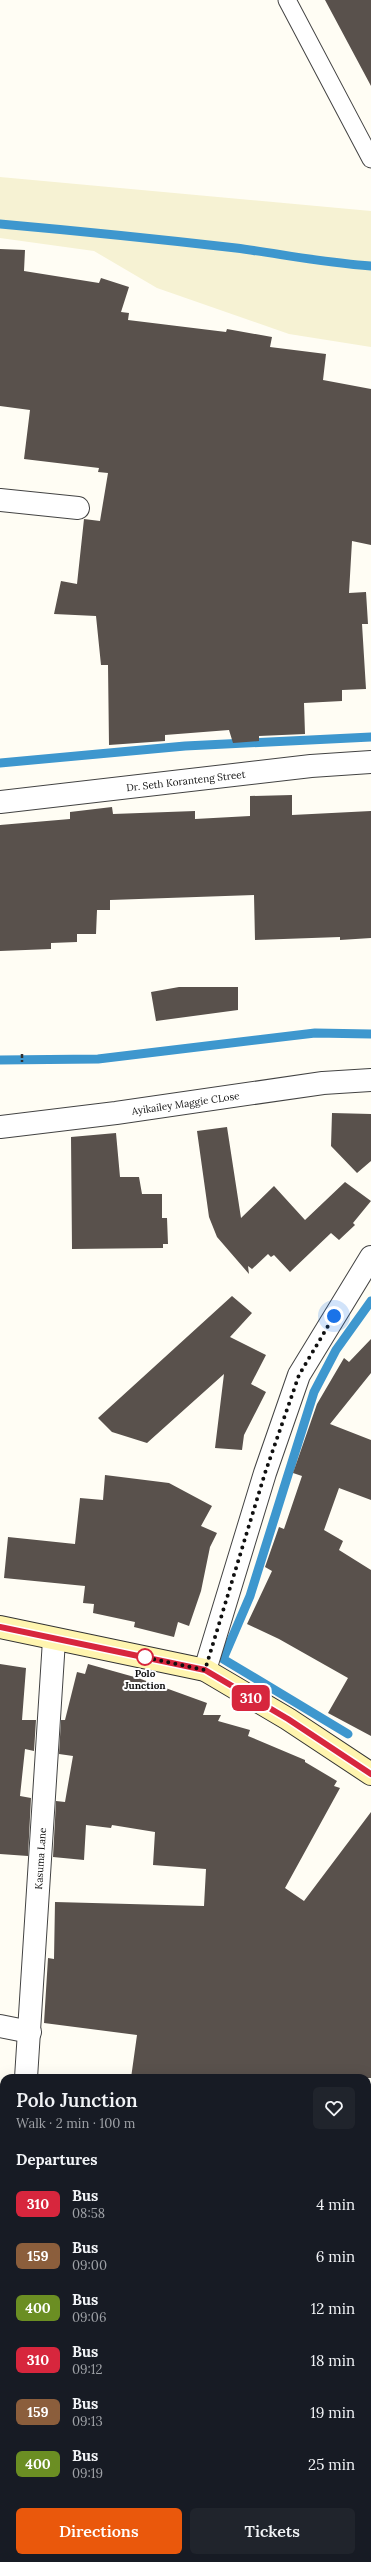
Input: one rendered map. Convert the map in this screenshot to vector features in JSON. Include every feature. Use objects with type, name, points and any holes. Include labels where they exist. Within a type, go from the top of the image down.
[{"type":"street","points":[[0,500],[78,508]]},
{"type":"street","name":"Dr. Seth Koranteng Street","points":[[0,802],[311,766],[371,762]]},
{"type":"street","name":"Ayikailey Maggie CLose","points":[[0,1126],[116,1113],[324,1083],[371,1080]]},
{"type":"street","points":[[205,1670],[265,1473],[299,1375],[371,1257]]},
{"type":"street","points":[[0,1627],[54,1640],[205,1670],[288,1719],[371,1774]]},
{"type":"street","name":"Kasuma Lane","points":[[26,2074],[54,1640]]},
{"type":"street","points":[[0,2026],[30,2032]]},
{"type":"lane","points":[[287,0],[371,158]]},
{"type":"path","points":[[22,1054],[22,1062]]},
{"type":"shaded area","points":[[0,177],[371,211],[371,347],[289,334],[157,288],[94,251],[0,238]]},
{"type":"building","points":[[325,0],[371,0],[371,86]]},
{"type":"building","points":[[0,249],[25,250],[24,271],[99,283],[101,278],[129,287],[121,312],[129,313],[128,320],[226,332],[227,329],[272,337],[270,347],[326,354],[323,380],[371,389],[371,545],[352,541],[349,593],[366,592],[368,624],[362,624],[366,689],[342,690],[342,701],[304,703],[305,734],[259,736],[259,741],[233,743],[229,730],[165,735],[165,741],[109,745],[108,665],[101,665],[96,616],[54,614],[61,581],[77,584],[84,519],[100,521],[108,473],[98,472],[99,468],[24,459],[30,410],[0,406]]},
{"type":"building","points":[[292,795],[292,815],[371,811],[371,938],[340,940],[340,937],[255,940],[254,895],[110,900],[110,910],[97,910],[96,934],[77,934],[77,942],[51,943],[51,949],[0,951],[0,825],[70,819],[70,812],[112,807],[113,814],[195,811],[195,819],[250,816],[250,796]]},
{"type":"building","points":[[179,987],[238,987],[238,1010],[156,1021],[151,992]]},
{"type":"building","points":[[332,1113],[371,1114],[371,1161],[357,1173],[331,1146]]},
{"type":"building","points":[[227,1127],[241,1218],[274,1186],[305,1220],[345,1182],[371,1201],[353,1223],[355,1225],[339,1240],[331,1233],[290,1272],[274,1255],[271,1257],[268,1254],[252,1269],[248,1266],[249,1274],[217,1237],[209,1217],[197,1131]]},
{"type":"building","points":[[116,1133],[120,1177],[139,1177],[142,1194],[162,1194],[162,1218],[167,1218],[168,1244],[163,1244],[163,1248],[72,1249],[71,1137]]},
{"type":"building","points":[[232,1296],[252,1313],[230,1337],[266,1355],[251,1384],[266,1392],[244,1435],[242,1450],[215,1448],[224,1374],[147,1443],[112,1432],[98,1418]]},
{"type":"building","points":[[371,1339],[371,1373],[330,1424],[371,1440],[371,1500],[339,1488],[324,1530],[343,1541],[339,1550],[371,1570],[371,1736],[328,1713],[348,1678],[279,1639],[247,1624],[272,1571],[265,1567],[279,1527],[284,1529],[302,1476],[293,1473],[317,1404],[344,1358],[349,1362]]},
{"type":"building","points":[[105,1475],[169,1483],[212,1506],[201,1526],[217,1533],[210,1547],[201,1591],[189,1626],[178,1622],[174,1637],[134,1627],[135,1622],[93,1613],[94,1604],[83,1603],[85,1586],[4,1578],[8,1537],[75,1544],[80,1498],[103,1500]]},
{"type":"building","points":[[0,1664],[26,1668],[22,1720],[36,1720],[34,1751],[25,1749],[20,1796],[31,1798],[28,1856],[0,1854]]},
{"type":"building","points":[[88,1664],[138,1678],[207,1703],[203,1715],[221,1715],[218,1721],[250,1730],[248,1736],[305,1760],[305,1762],[337,1781],[334,1786],[340,1788],[285,1888],[304,1901],[371,1812],[371,2074],[132,2074],[137,2035],[44,2023],[48,1958],[54,1959],[55,1902],[204,1906],[206,1869],[153,1865],[155,1832],[112,1825],[111,1828],[86,1825],[84,1860],[53,1857],[56,1801],[65,1802],[73,1756],[59,1754],[61,1720],[65,1720],[77,1672],[85,1674]]},
{"type":"waterway","points":[[0,224],[236,248],[320,261],[371,266]]},
{"type":"waterway","points":[[0,763],[185,746],[371,737]]},
{"type":"waterway","points":[[0,1060],[98,1059],[315,1033],[371,1034]]},
{"type":"waterway","points":[[348,1734],[223,1659],[250,1596],[314,1392],[336,1350],[371,1301]]},
{"type":"bus line","name":"310","points":[[0,1627],[54,1640],[126,1653],[205,1670],[288,1719],[371,1774]]},
{"type":"place","name":"Polo Junction","points":[[145,1657]]},
{"type":"route","points":[[145,1657],[139,1656],[205,1670],[265,1473],[299,1375],[334,1316]]}]
